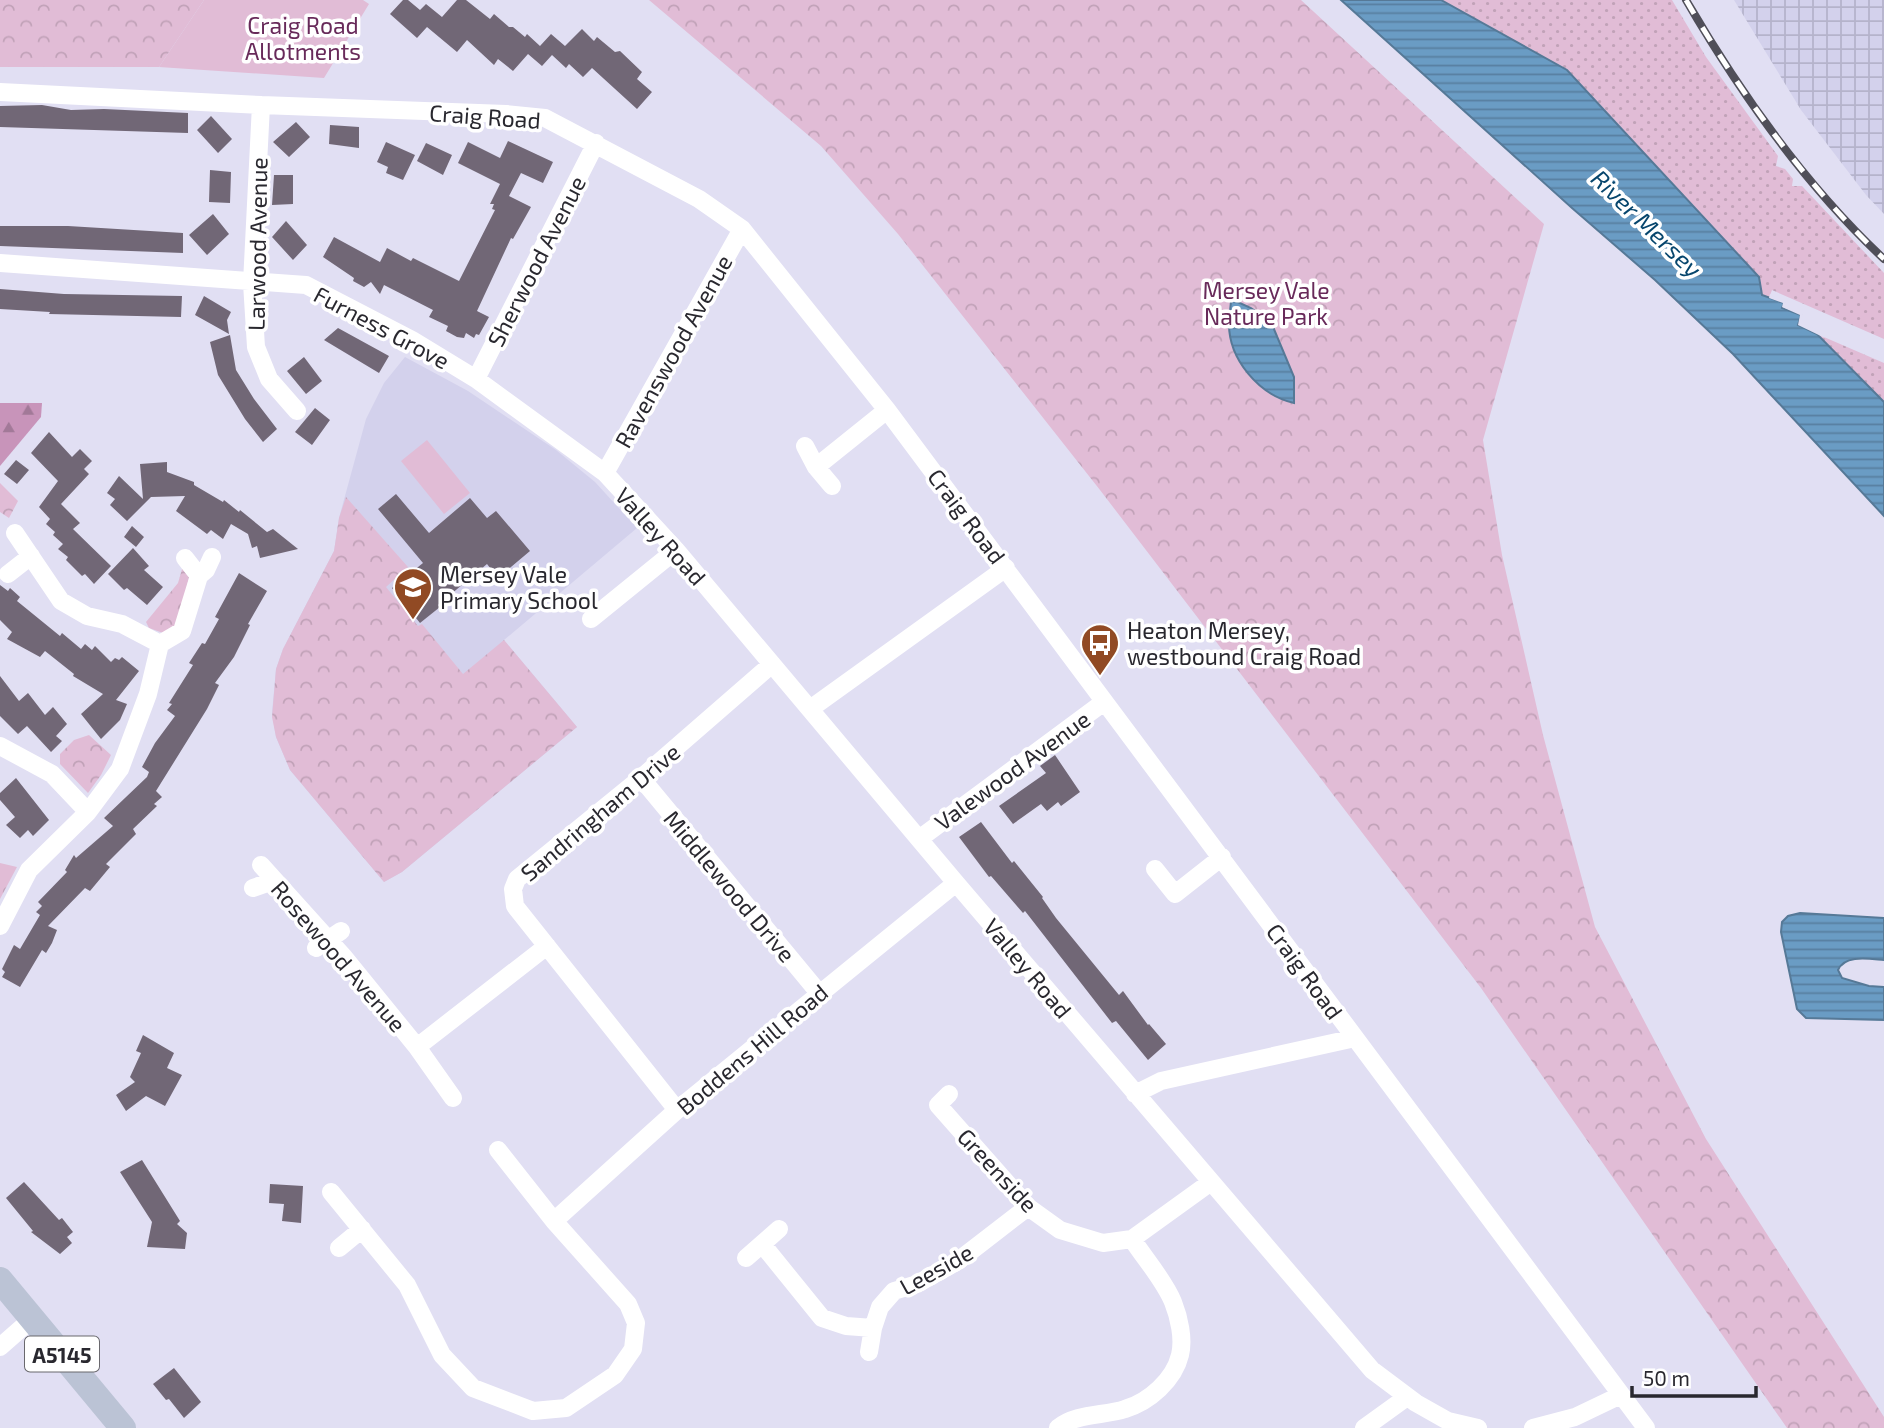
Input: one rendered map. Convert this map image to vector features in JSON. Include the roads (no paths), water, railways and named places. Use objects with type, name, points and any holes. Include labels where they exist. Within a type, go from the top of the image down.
[{"type":"main road","name":"A5145","points":[[0,1280],[123,1428]]},
{"type":"street","name":"Craig Road","points":[[0,92],[506,114],[545,118],[699,200],[742,229],[887,410],[1646,1428]]},
{"type":"street","name":"Larwood Avenue","points":[[261,105],[252,283],[256,348],[270,379],[297,411]]},
{"type":"street","name":"Sherwood Avenue","points":[[476,379],[596,144]]},
{"type":"street","name":"Ravenswood Avenue","points":[[605,473],[742,229]]},
{"type":"street","name":"Furness Grove","points":[[0,263],[306,285],[412,340],[476,379],[605,473]]},
{"type":"street","points":[[816,467],[887,410]]},
{"type":"street","points":[[805,446],[816,467],[832,486]]},
{"type":"street","name":"Valley Road","points":[[605,473],[676,550],[1372,1370],[1407,1397],[1448,1421],[1478,1428]]},
{"type":"street","points":[[15,533],[61,601],[87,616],[122,624],[159,644]]},
{"type":"street","points":[[591,619],[676,550]]},
{"type":"street","points":[[8,574],[31,556]]},
{"type":"street","points":[[0,926],[29,870],[88,812],[120,769],[148,694],[159,644],[182,631],[199,576],[206,570],[212,557]]},
{"type":"street","points":[[184,558],[199,576]]},
{"type":"street","points":[[810,709],[1006,568]]},
{"type":"street","name":"Sandringham Drive","points":[[677,1110],[515,906],[513,889],[517,879],[641,778],[772,664]]},
{"type":"street","name":"Valewood Avenue","points":[[919,839],[1104,702]]},
{"type":"street","points":[[0,746],[52,774],[88,812]]},
{"type":"street","name":"Middlewood Drive","points":[[641,778],[819,993]]},
{"type":"street","points":[[1155,869],[1175,894],[1222,857]]},
{"type":"street","name":"Rosewood Avenue","points":[[261,865],[328,939],[417,1046],[452,1098]]},
{"type":"street","points":[[253,888],[273,881]]},
{"type":"street","name":"Boddens Hill Road","points":[[554,1222],[677,1110],[956,883]]},
{"type":"street","name":"Rosewood Avenue","points":[[417,1046],[547,946]]},
{"type":"street","points":[[1135,1094],[1161,1081],[1355,1038]]},
{"type":"street","name":"Greenside","points":[[944,1099],[1028,1207],[1060,1230],[1103,1243],[1132,1239]]},
{"type":"street","points":[[331,1192],[407,1284],[442,1355],[473,1388],[533,1411],[566,1408],[615,1375],[633,1349],[636,1323],[628,1304],[554,1222],[498,1150]]},
{"type":"street","points":[[1058,1428],[1087,1416],[1140,1404],[1168,1381],[1181,1355],[1180,1324],[1172,1300],[1132,1239],[1211,1182]]},
{"type":"street","name":"Leeside","points":[[869,1352],[880,1307],[894,1291],[917,1284],[958,1261],[1028,1207]]},
{"type":"street","points":[[339,1248],[362,1229]]},
{"type":"street","points":[[746,1258],[779,1229]]},
{"type":"street","points":[[762,1244],[822,1318],[846,1326],[873,1328]]},
{"type":"street","points":[[0,1347],[33,1318]]},
{"type":"street","points":[[1533,1428],[1574,1417],[1621,1395]]},
{"type":"street","points":[[1364,1428],[1407,1397]]},
{"type":"water","name":"River Mersey","points":[[1341,0],[1441,0],[1567,70],[1759,277],[1762,295],[1784,303],[1782,308],[1801,315],[1798,325],[1817,334],[1884,402],[1884,516],[1733,354],[1655,280]]},
{"type":"water","points":[[1231,299],[1251,308],[1271,322],[1294,377],[1294,403],[1281,399],[1258,384],[1240,362],[1230,336]]},
{"type":"water","points":[[1800,913],[1884,918],[1884,960],[1852,960],[1841,965],[1838,970],[1842,978],[1869,986],[1884,987],[1884,1020],[1806,1018],[1797,1009],[1781,932],[1782,922],[1788,916]]},
{"type":"railway","points":[[1686,0],[1728,69],[1776,137],[1828,201],[1884,259]]},
{"type":"place","name":"Mersey Vale Primary School","points":[[413,621]]},
{"type":"place","name":"Heaton Mersey, westbound Craig Road","points":[[1100,677]]},
{"type":"park label","name":"Craig Road Allotments","points":[[303,38]]},
{"type":"park label","name":"Mersey Vale Nature Park","points":[[1266,303]]}]
